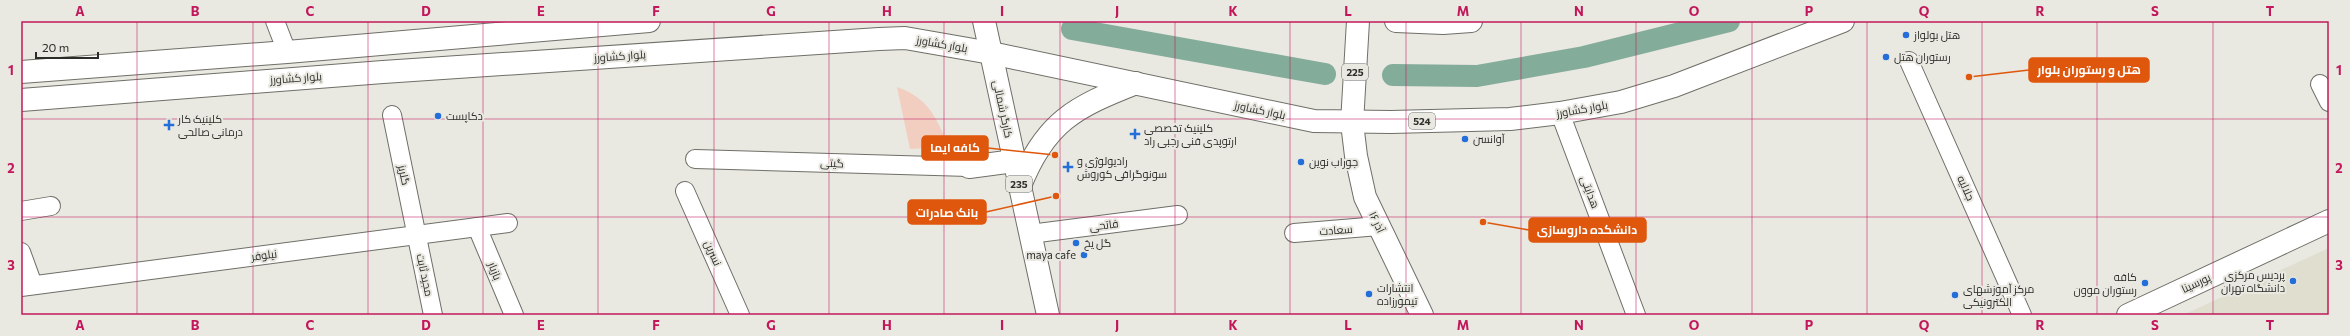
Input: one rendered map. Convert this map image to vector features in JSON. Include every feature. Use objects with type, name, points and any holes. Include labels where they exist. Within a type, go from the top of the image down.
[{"type":"main road","points":[[21,72],[287,52],[648,21]]},
{"type":"main road","points":[[974,21],[991,53]]},
{"type":"main road","name":"کارگر شمالی","points":[[984,21],[1048,315]]},
{"type":"main road","name":"225","points":[[1352,123],[1358,21]]},
{"type":"main road","points":[[1396,21],[1443,23],[1471,21]]},
{"type":"main road","name":"بلوار کشاورز","points":[[21,100],[383,72],[905,38],[991,53],[1314,121],[1352,123],[1510,119],[1560,113],[1621,102],[1674,86],[1843,21]]},
{"type":"main road","points":[[1020,186],[1038,145],[1054,128],[1076,110],[1096,98],[1136,83]]},
{"type":"main road","name":"۱۶ آذر","points":[[1352,123],[1356,156],[1363,190],[1422,315]]},
{"type":"main road","points":[[969,167],[1014,161]]},
{"type":"main road","name":"پورسینا","points":[[2128,315],[2329,220]]},
{"type":"street","points":[[275,21],[287,52]]},
{"type":"street","name":"جلالیه","points":[[1909,60],[2022,315]]},
{"type":"street","points":[[2320,84],[2329,102]]},
{"type":"street","name":"هدایتی","points":[[1560,113],[1636,315]]},
{"type":"street","name":"گلریز","points":[[392,115],[416,235]]},
{"type":"street","name":"گیتی","points":[[695,159],[969,167]]},
{"type":"street","name":"نسرین","points":[[685,191],[740,315]]},
{"type":"street","points":[[21,211],[51,206]]},
{"type":"street","name":"فاتحی","points":[[1030,234],[1178,215]]},
{"type":"street","name":"نیلوفر","points":[[27,286],[508,223]]},
{"type":"street","name":"سعادت","points":[[1294,233],[1379,226]]},
{"type":"street","name":"بازیار","points":[[477,227],[514,315]]},
{"type":"street","name":"مجید ثابت","points":[[416,235],[433,315]]},
{"type":"street","points":[[21,252],[27,286]]},
{"type":"shaded area","points":[[897,87],[917,97],[925,104],[936,118],[949,147],[910,149]]},
{"type":"shaded area","name":"پردیس مرکزی دانشگاه‌ تهران","points":[[2329,248],[2329,315],[2183,315]]},
{"type":"waterway","points":[[1393,75],[1477,76],[1584,57],[1729,21]]},
{"type":"waterway","points":[[1072,29],[1325,74]]},
{"type":"place","name":"هتل بولواز","points":[[1906,35]]},
{"type":"place","name":"رستوران هتل","points":[[1886,57]]},
{"type":"place","name":"هتل و رستوران بلوار","points":[[1969,77]]},
{"type":"place","name":"دکاپست","points":[[438,116]]},
{"type":"place","name":"کلینیک کار درمانی صالحی","points":[[169,125]]},
{"type":"place","name":"کلینیک تخصصی ارتوپدی فنی رجبی راد","points":[[1135,134]]},
{"type":"place","name":"آوانسن","points":[[1465,139]]},
{"type":"place","name":"کافه ایما","points":[[1055,155]]},
{"type":"place","name":"جوراب نوین","points":[[1301,162]]},
{"type":"place","name":"رادیولوژی و سونوگرافی کوروش","points":[[1068,167]]},
{"type":"place","name":"بانک صادرات","points":[[1056,196]]},
{"type":"place","name":"دانشکده داروسازی","points":[[1483,222]]},
{"type":"place","name":"گل یخ","points":[[1076,243]]},
{"type":"place","name":"maya cafe","points":[[1084,255]]},
{"type":"place","name":"پردیس مرکزی دانشگاه‌ تهران","points":[[2293,281]]},
{"type":"place","name":"کافه رستوران موون","points":[[2145,283]]},
{"type":"place","name":"انتشارات تیمورزاده","points":[[1369,294]]},
{"type":"place","name":"مرکز آموزشهای الکترونیکی","points":[[1955,295]]}]
